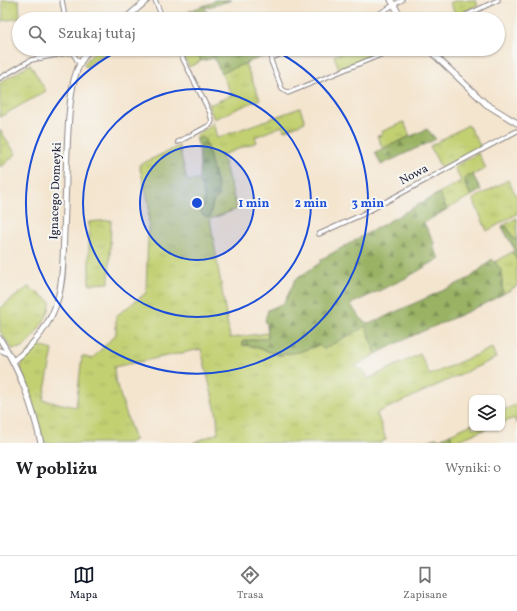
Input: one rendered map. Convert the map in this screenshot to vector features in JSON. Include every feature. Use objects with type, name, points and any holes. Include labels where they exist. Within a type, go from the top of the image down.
[{"type":"street","points":[[62,0],[64,12]]},
{"type":"street","points":[[133,12],[146,0]]},
{"type":"street","points":[[154,0],[160,12]]},
{"type":"street","points":[[379,12],[392,2],[402,0]]},
{"type":"street","points":[[473,12],[498,0]]},
{"type":"street","points":[[392,2],[398,12]]},
{"type":"street","points":[[0,78],[31,60],[47,56]]},
{"type":"street","points":[[74,56],[79,63]]},
{"type":"street","name":"Ignacego Domeyki","points":[[13,361],[25,352],[40,334],[53,312],[58,299],[61,285],[70,105],[79,63],[85,56]]},
{"type":"street","points":[[178,142],[210,125],[212,121],[210,113],[182,56]]},
{"type":"street","points":[[276,56],[272,58],[271,61],[282,89],[288,92],[378,56]]},
{"type":"street","points":[[435,56],[486,104],[517,123]]},
{"type":"street","name":"Nowa","points":[[319,234],[361,215],[517,131]]},
{"type":"street","points":[[0,339],[13,361],[30,400],[41,443]]},
{"type":"street","points":[[0,350],[9,354]]},
{"type":"green space","points":[[2,0],[19,0],[20,12],[12,12],[12,19],[1,21],[3,18]]},
{"type":"green space","points":[[214,0],[232,0],[205,8],[206,12],[189,12],[189,11],[214,2]]},
{"type":"green space","points":[[457,0],[475,0],[478,5],[463,12],[454,12],[450,3]]},
{"type":"green space","points":[[91,56],[101,56],[86,67],[84,64]]},
{"type":"green space","points":[[184,56],[199,56],[201,61],[189,67]]},
{"type":"green space","points":[[199,56],[264,56],[221,73],[214,58],[201,61]]},
{"type":"green space","points":[[334,56],[369,56],[369,57],[339,69]]},
{"type":"green space","points":[[245,63],[260,99],[214,119],[206,100],[209,104],[212,104],[232,95],[221,73]]},
{"type":"green space","points":[[30,64],[46,91],[0,117],[0,83]]},
{"type":"green space","points":[[300,108],[305,122],[284,131],[282,126],[255,137],[257,142],[222,155],[237,209],[210,219],[230,338],[268,333],[268,338],[243,341],[243,345],[252,346],[279,355],[299,352],[317,346],[317,343],[366,326],[376,354],[355,366],[365,372],[368,379],[420,354],[430,375],[492,348],[496,358],[377,413],[386,440],[382,441],[382,443],[193,443],[218,433],[217,416],[201,349],[114,367],[115,379],[134,438],[136,439],[129,443],[44,443],[21,370],[22,361],[40,339],[40,346],[53,350],[43,400],[76,407],[82,356],[92,359],[116,334],[116,316],[146,293],[149,204],[139,165],[179,146],[187,181],[199,180],[206,208],[210,217],[213,202],[201,137],[196,140],[196,135],[211,126],[213,122],[217,138]]},
{"type":"green space","points":[[404,122],[410,136],[383,149],[377,136],[382,135],[381,132]]},
{"type":"green space","points":[[468,125],[481,147],[441,168],[430,146]]},
{"type":"green space","points":[[427,129],[436,139],[381,165],[375,152]]},
{"type":"green space","points":[[0,130],[16,154],[1,167],[0,166]]},
{"type":"green space","points":[[201,137],[205,139],[218,188],[218,197],[213,202],[210,217],[206,217],[201,213],[205,197],[199,180],[199,146],[196,140]]},
{"type":"green space","points":[[478,153],[486,168],[473,175],[468,175],[465,184],[471,196],[447,209],[439,193],[461,181],[454,167]]},
{"type":"green space","points":[[468,175],[473,175],[481,190],[471,196],[465,184],[465,179]]},
{"type":"green space","points":[[508,180],[517,197],[517,214],[487,231],[473,199]]},
{"type":"green space","points":[[439,193],[447,209],[424,223],[434,242],[434,249],[440,258],[406,278],[351,304],[354,310],[360,318],[369,324],[470,278],[492,259],[501,270],[503,294],[472,310],[407,338],[376,354],[366,326],[324,349],[317,344],[317,346],[299,352],[279,355],[252,346],[243,345],[243,341],[268,338],[265,320],[268,310],[284,303],[295,280],[321,262],[320,260]]},
{"type":"green space","points":[[517,218],[517,240],[514,239],[507,227],[502,226]]},
{"type":"green space","points":[[111,220],[109,283],[89,284],[89,222]]},
{"type":"green space","points":[[502,227],[507,227],[514,239],[517,240],[517,260],[512,252],[515,250]]},
{"type":"green space","points":[[512,252],[517,260],[517,286],[503,294],[501,270],[495,262]]},
{"type":"green space","points":[[28,287],[50,301],[50,307],[45,320],[23,348],[12,349],[0,331],[0,308]]},
{"type":"green space","points":[[517,404],[517,424],[514,418],[505,422],[505,410]]},
{"type":"green space","points":[[469,425],[469,431],[481,431],[453,442],[450,434]]},
{"type":"green space","points":[[450,434],[453,442],[422,443],[435,438],[440,439]]}]
